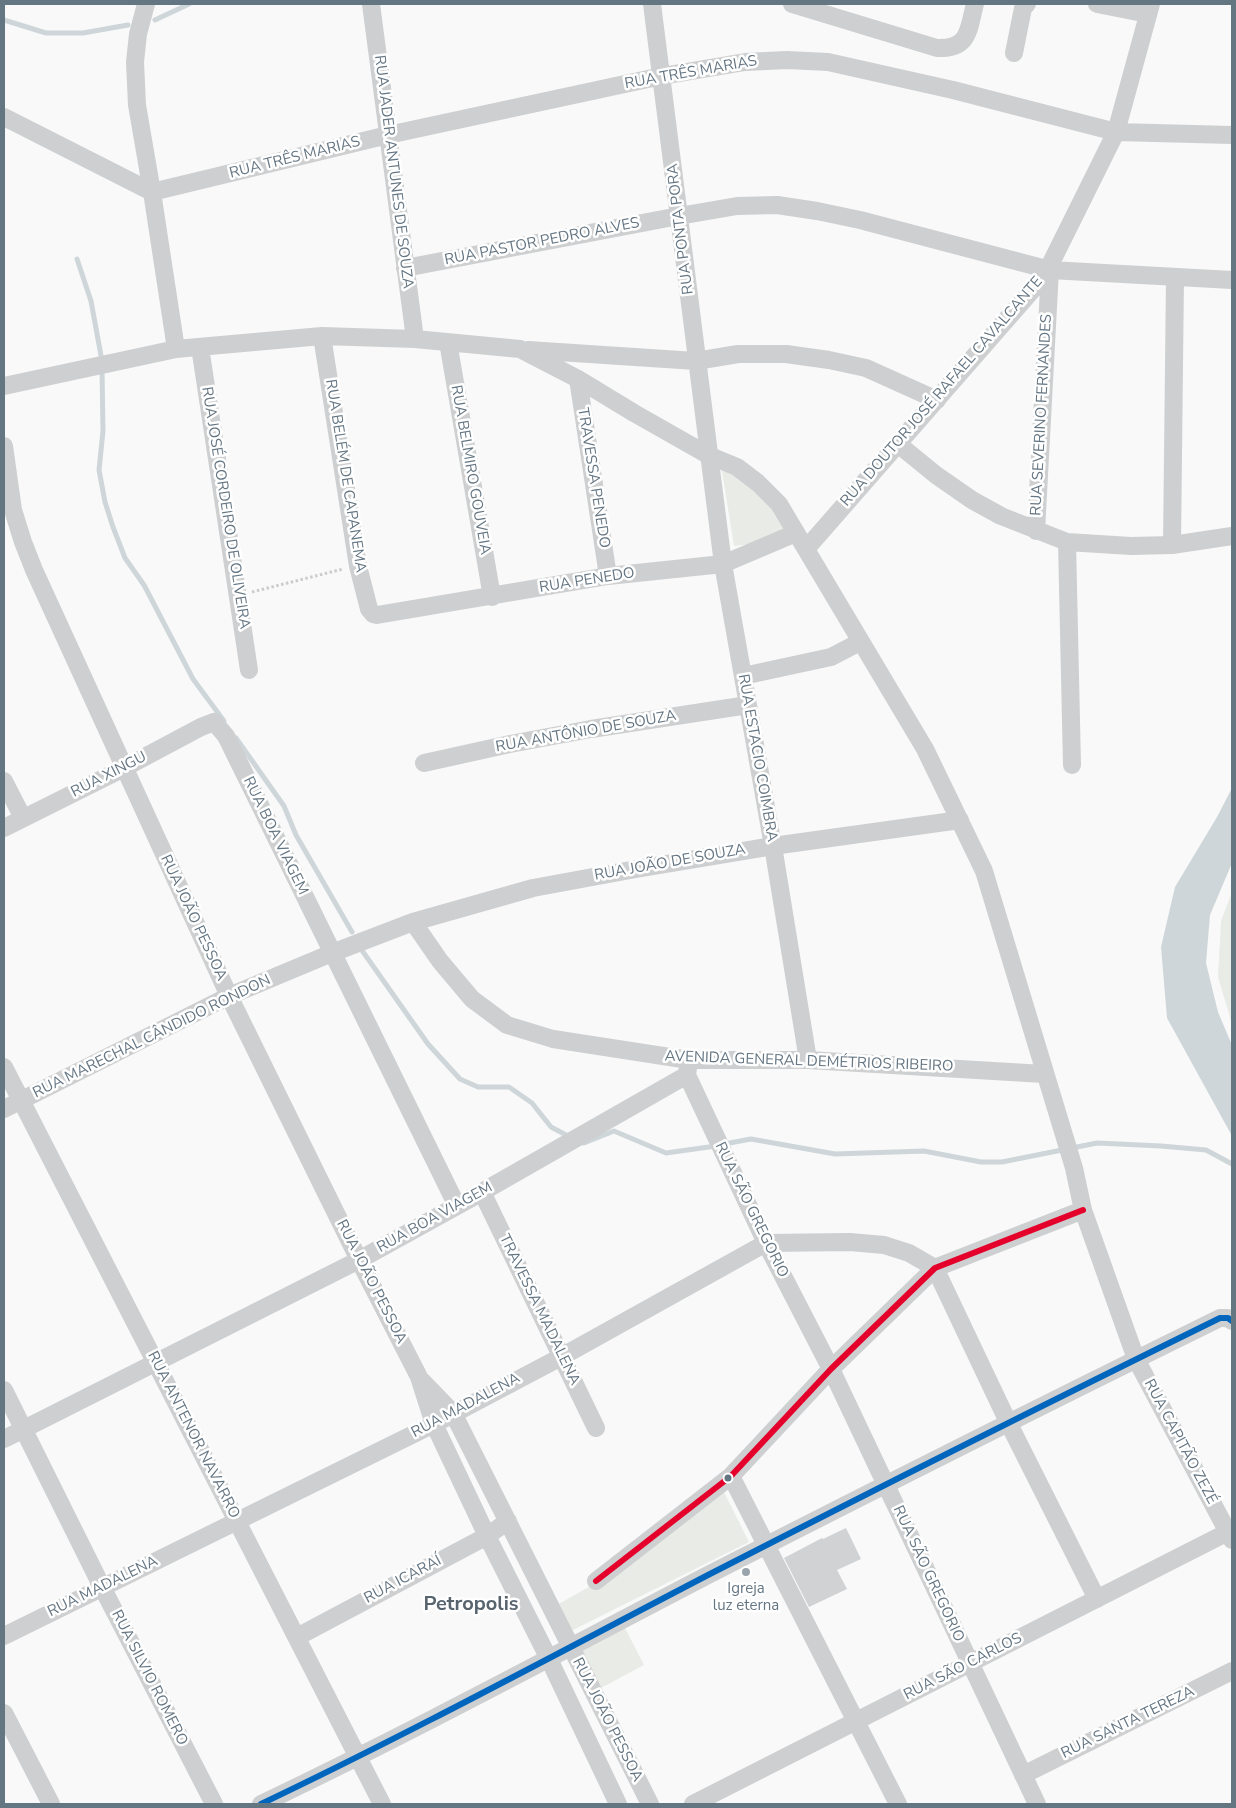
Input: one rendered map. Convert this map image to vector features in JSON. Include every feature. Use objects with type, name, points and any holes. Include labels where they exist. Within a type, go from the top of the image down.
[{"type":"street","points":[[146,4],[138,34],[135,62],[137,105],[176,349]]},
{"type":"street","name":"RUA JADER ANTUNES DE SOUZA","points":[[371,4],[415,339]]},
{"type":"street","name":"RUA PONTA PORA","points":[[652,4],[708,455]]},
{"type":"street","points":[[792,4],[937,48],[948,48],[959,44],[967,37],[975,4]]},
{"type":"street","points":[[1014,52],[1023,8],[1027,4]]},
{"type":"street","points":[[1097,4],[1150,9]]},
{"type":"street","name":"RUA DOUTOR JOSÉ RAFAEL CAVALCANTE","points":[[806,549],[1049,269],[1116,132],[1150,9]]},
{"type":"street","name":"RUA TRÊS MARIAS","points":[[152,192],[388,135],[662,76],[745,62],[787,60],[828,62],[953,90],[1116,132],[1232,135]]},
{"type":"street","points":[[4,117],[152,192]]},
{"type":"street","name":"RUA PASTOR PEDRO ALVES","points":[[405,268],[679,216],[745,206],[777,205],[817,210],[1049,269],[1232,280]]},
{"type":"street","name":"RUA SEVERINO FERNANDES","points":[[1036,531],[1049,269]]},
{"type":"street","points":[[1172,545],[1175,277]]},
{"type":"street","points":[[4,386],[176,349],[322,336],[415,339],[520,349],[696,361],[738,354],[786,354],[829,360],[866,368],[937,400]]},
{"type":"street","name":"RUA BELÉM DE CAPANEMA","points":[[322,336],[358,566],[369,609],[373,614]]},
{"type":"street","name":"RUA BELMIRO GOUVEIA","points":[[448,342],[492,597]]},
{"type":"street","name":"RUA JOSÉ CORDEIRO DE OLIVEIRA","points":[[200,347],[249,670]]},
{"type":"street","name":"RUA CAPITÃO ZEZÉ","points":[[520,349],[578,379],[708,455],[737,467],[758,483],[779,504],[925,749],[984,871],[1074,1168],[1083,1210],[1136,1359],[1231,1534]]},
{"type":"street","name":"TRAVESSA PENEDO","points":[[578,379],[608,576]]},
{"type":"street","points":[[898,444],[936,475],[972,500],[1001,516],[1067,542],[1131,546],[1172,545],[1232,536]]},
{"type":"street","name":"RUA JOÃO PESSOA","points":[[4,446],[13,510],[23,542],[124,768],[229,996],[419,1377],[434,1424],[618,1804]]},
{"type":"street","name":"RUA ESTACIO COIMBRA","points":[[708,455],[722,564],[773,846],[808,1060]]},
{"type":"street","name":"RUA PENEDO","points":[[373,614],[377,615],[492,597],[608,576],[722,564],[796,533]]},
{"type":"street","points":[[1067,542],[1072,765]]},
{"type":"street","points":[[743,676],[831,656],[860,642]]},
{"type":"street","name":"RUA ANTÔNIO DE SOUZA","points":[[424,763],[591,729],[748,705]]},
{"type":"street","name":"RUA XINGU","points":[[4,828],[214,722]]},
{"type":"street","name":"RUA BOA VIAGEM","points":[[214,722],[226,736],[457,1206]]},
{"type":"street","points":[[4,781],[23,818]]},
{"type":"street","name":"RUA JOÃO DE SOUZA","points":[[413,922],[533,888],[644,867],[773,846],[960,820]]},
{"type":"street","name":"RUA MARECHAL CÂNDIDO RONDON","points":[[4,1109],[229,996],[413,922]]},
{"type":"street","name":"AVENIDA GENERAL DEMÉTRIOS RIBEIRO","points":[[413,922],[440,961],[472,999],[507,1026],[553,1039],[688,1067],[808,1060],[1044,1074]]},
{"type":"street","name":"RUA ANTENOR NAVARRO","points":[[4,1067],[382,1804]]},
{"type":"street","name":"RUA BOA VIAGEM","points":[[4,1439],[359,1260],[584,1134],[688,1067]]},
{"type":"street","name":"RUA SÃO GREGORIO","points":[[688,1067],[724,1155],[886,1485],[1037,1804]]},
{"type":"street","name":"TRAVESSA MADALENA","points":[[482,1192],[596,1428]]},
{"type":"street","points":[[596,1581],[731,1476],[830,1369],[935,1268],[1083,1210]]},
{"type":"street","name":"RUA MADALENA","points":[[4,1636],[434,1424],[766,1243],[850,1242],[884,1246],[908,1253],[935,1268]]},
{"type":"street","points":[[935,1268],[1009,1424],[1097,1599]]},
{"type":"street","points":[[261,1804],[358,1758],[766,1545],[1136,1359],[1220,1318],[1230,1320]]},
{"type":"street","name":"RUA JOÃO PESSOA","points":[[419,1377],[453,1413],[650,1804]]},
{"type":"street","name":"RUA SILVIO ROMERO","points":[[4,1390],[102,1588],[214,1804]]},
{"type":"street","points":[[731,1476],[898,1804]]},
{"type":"street","name":"RUA ICARAÍ","points":[[296,1637],[487,1536],[508,1522]]},
{"type":"street","name":"RUA SÃO CARLOS","points":[[693,1804],[1097,1599],[1231,1534]]},
{"type":"street","name":"RUA SANTA TEREZA","points":[[1023,1775],[1232,1671]]},
{"type":"street","points":[[4,1713],[50,1804]]},
{"type":"path","points":[[239,595],[358,566]]},
{"type":"shaded area","points":[[721,465],[752,482],[797,539],[734,546]]},
{"type":"shaded area","points":[[1232,788],[1232,863],[1210,915],[1206,963],[1218,1012],[1232,1045],[1232,1136],[1167,1018],[1161,947],[1175,887]]},
{"type":"shaded area","points":[[1232,892],[1232,1024],[1218,977],[1221,921]]},
{"type":"shaded area","points":[[722,1488],[749,1542],[567,1633],[555,1606],[596,1583]]},
{"type":"shaded area","points":[[625,1628],[644,1665],[597,1690],[577,1653]]},
{"type":"building","points":[[846,1528],[861,1559],[837,1570],[847,1589],[809,1607],[784,1558]]},
{"type":"waterway","points":[[155,20],[189,4]]},
{"type":"waterway","points":[[4,20],[46,33],[83,33],[128,25]]},
{"type":"waterway","points":[[77,259],[91,301],[102,361]]},
{"type":"waterway","points":[[102,369],[103,431],[99,470],[105,502],[113,527],[125,558],[144,585],[193,679],[224,721]]},
{"type":"waterway","points":[[236,738],[284,806],[296,835],[352,932]]},
{"type":"waterway","points":[[361,949],[428,1044],[460,1079],[478,1087],[509,1087],[532,1103],[551,1127],[570,1137]]},
{"type":"waterway","points":[[584,1143],[614,1131],[666,1153],[716,1146]]},
{"type":"waterway","points":[[724,1144],[751,1139],[835,1154],[924,1151],[981,1162],[1002,1162],[1097,1143],[1206,1150],[1232,1164]]},
{"type":"transit line","points":[[596,1581],[731,1476],[831,1369],[935,1268],[1083,1210]]},
{"type":"transit line","points":[[261,1804],[430,1720],[708,1575],[1092,1381],[1220,1318],[1228,1318],[1232,1321]]},
{"type":"place","name":"Igreja luz eterna","points":[[746,1572]]},
{"type":"district","name":"Petropolis","points":[[471,1605]]}]
